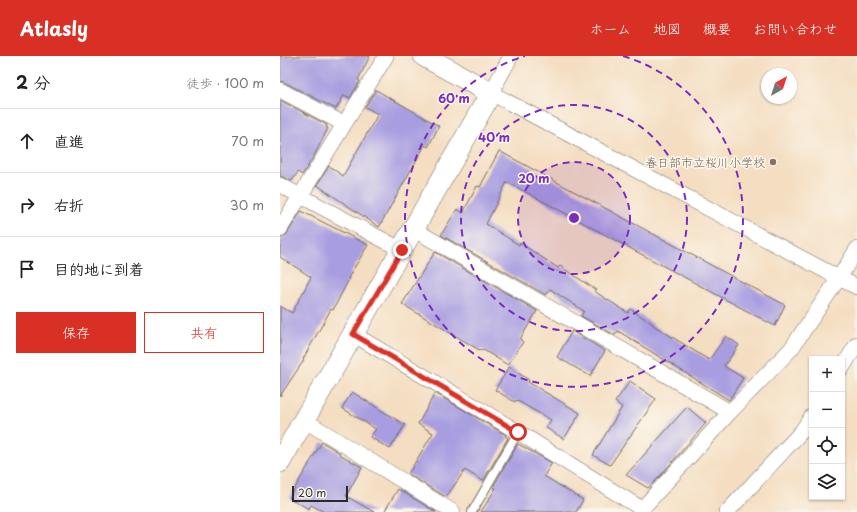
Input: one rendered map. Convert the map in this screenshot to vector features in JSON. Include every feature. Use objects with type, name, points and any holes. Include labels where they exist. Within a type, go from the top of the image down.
[{"type":"street","points":[[280,229],[386,56]]},
{"type":"street","points":[[424,56],[839,278],[857,286]]},
{"type":"street","points":[[280,462],[511,56]]},
{"type":"street","points":[[280,90],[344,124]]},
{"type":"street","points":[[280,185],[402,250]]},
{"type":"street","points":[[413,229],[730,412]]},
{"type":"street","points":[[353,334],[518,432],[641,510],[730,412],[791,349],[857,249]]},
{"type":"street","points":[[845,363],[857,344]]},
{"type":"street","points":[[304,420],[453,512]]},
{"type":"street","points":[[727,512],[802,431],[809,420]]},
{"type":"lane","points":[[472,512],[518,432]]},
{"type":"building","points":[[280,56],[370,56],[358,80],[360,81],[350,98],[344,95],[336,109],[280,81]]},
{"type":"building","points":[[376,90],[439,126],[428,147],[425,145],[379,227],[317,185],[329,166],[343,176],[378,114],[365,107]]},
{"type":"building","points":[[280,100],[327,125],[326,127],[328,128],[314,156],[302,175],[298,172],[292,181],[280,176]]},
{"type":"building","points":[[499,151],[785,305],[775,326],[507,182],[486,224],[519,245],[520,243],[558,268],[560,266],[596,290],[594,291],[628,313],[630,309],[709,360],[726,336],[739,345],[724,366],[743,378],[729,400],[618,331],[615,335],[581,316],[584,311],[550,289],[546,295],[441,235],[457,209],[463,213],[477,186],[480,187]]},
{"type":"building","points":[[301,211],[368,245],[348,278],[349,279],[333,310],[331,309],[303,359],[304,360],[280,396],[280,306],[292,313],[311,277],[280,257],[280,238],[287,234]]},
{"type":"building","points":[[435,252],[537,311],[520,339],[523,342],[508,365],[482,349],[481,351],[402,304]]},
{"type":"building","points":[[572,331],[605,351],[590,376],[557,357]]},
{"type":"building","points":[[509,367],[529,380],[528,382],[580,413],[564,439],[546,428],[551,420],[495,390]]},
{"type":"building","points":[[630,381],[656,399],[610,465],[593,455],[622,407],[615,402]]},
{"type":"building","points":[[352,392],[405,425],[390,449],[370,437],[376,429],[342,408]]},
{"type":"building","points":[[435,393],[506,435],[505,436],[508,438],[483,481],[465,470],[446,497],[408,474],[433,433],[418,424]]},
{"type":"building","points":[[687,407],[706,423],[660,476],[648,488],[626,475]]},
{"type":"building","points":[[322,442],[362,467],[346,496],[374,512],[324,512],[311,505],[309,509],[289,498]]},
{"type":"building","points":[[518,444],[552,463],[544,476],[583,500],[576,512],[481,512],[496,488],[493,487]]},
{"type":"building","points":[[398,489],[436,512],[384,512]]},
{"type":"place","name":"春日部市立桜川小学校","points":[[773,162]]},
{"type":"route","points":[[402,250],[353,334],[518,432]]}]
